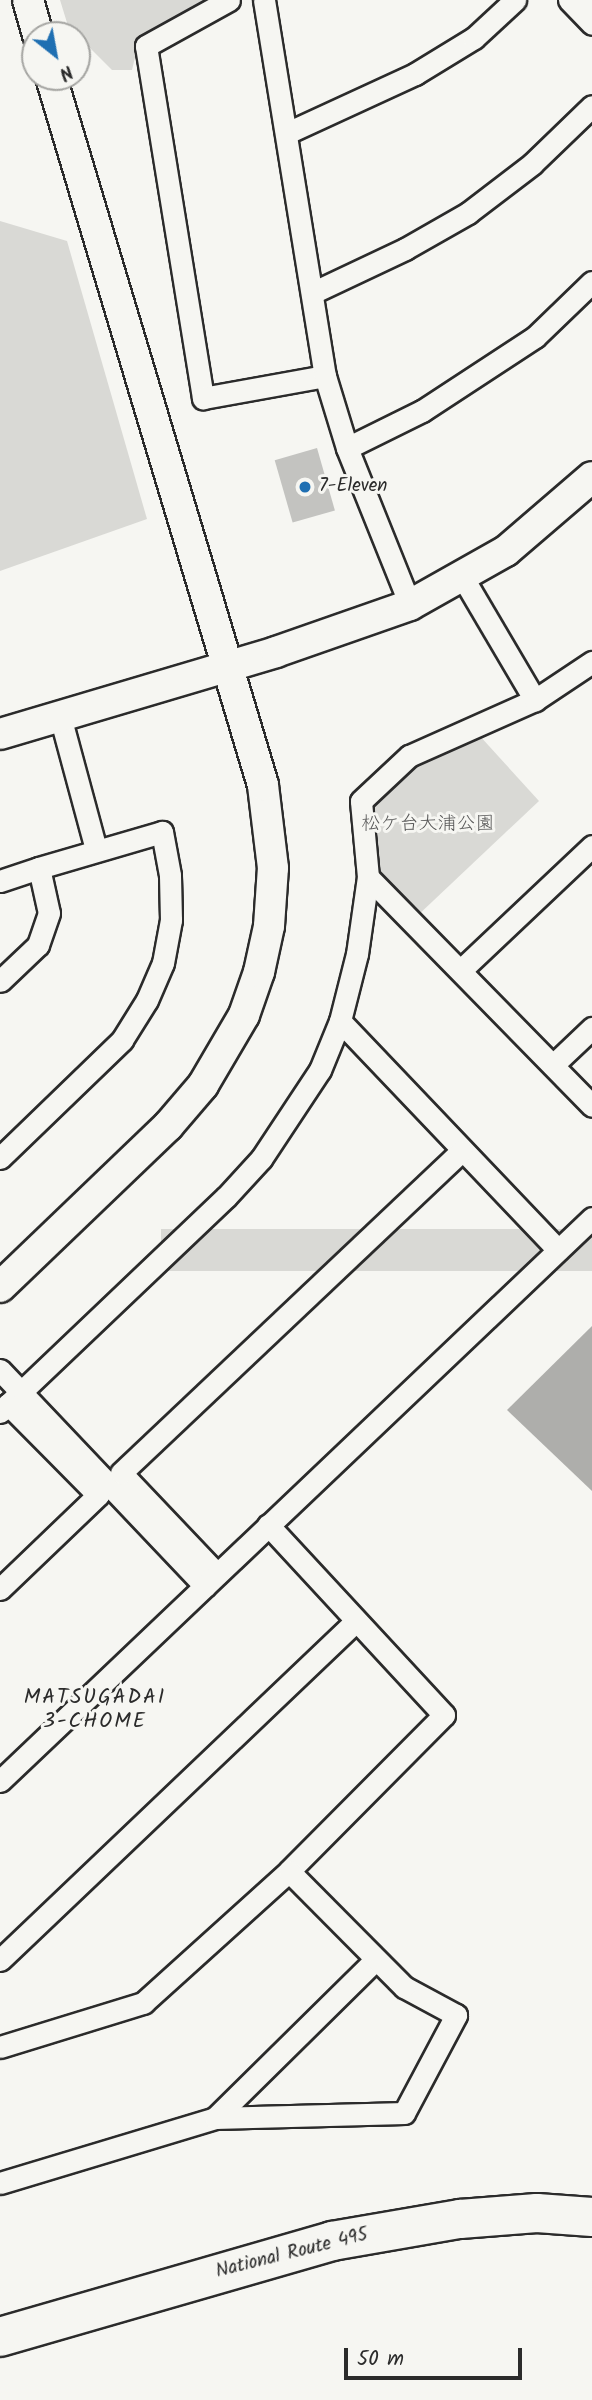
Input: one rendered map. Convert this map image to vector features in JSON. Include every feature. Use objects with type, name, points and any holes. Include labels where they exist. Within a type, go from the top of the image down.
[{"type":"highway","name":"National Route 495","points":[[0,2337],[332,2241],[460,2219],[537,2213],[592,2217]]},
{"type":"street","points":[[28,0],[34,21]]},
{"type":"street","points":[[229,0],[146,46],[203,398],[325,376]]},
{"type":"street","points":[[264,0],[325,376],[347,448],[410,605]]},
{"type":"street","points":[[287,133],[415,74],[474,38],[515,0]]},
{"type":"street","points":[[569,0],[592,24]]},
{"type":"street","points":[[0,1287],[168,1126],[203,1085],[244,1015],[270,926],[272,835],[263,785],[55,91]]},
{"type":"street","points":[[312,293],[405,249],[468,213],[532,164],[592,106]]},
{"type":"street","points":[[347,448],[422,411],[535,337],[592,282]]},
{"type":"street","points":[[0,732],[228,667],[410,605],[463,579],[545,521],[592,478]]},
{"type":"street","points":[[463,579],[535,700]]},
{"type":"street","points":[[10,1402],[261,1160],[320,1070],[340,1021],[358,954],[368,877],[361,801],[409,756],[535,700],[592,662]]},
{"type":"street","points":[[60,716],[96,849]]},
{"type":"street","points":[[0,881],[96,849],[162,832],[171,909],[163,963],[147,1000],[121,1040],[0,1158]]},
{"type":"street","points":[[462,969],[592,846]]},
{"type":"street","points":[[0,981],[38,945],[47,929],[49,913],[39,868]]},
{"type":"street","points":[[368,877],[462,969],[592,1106]]},
{"type":"street","points":[[340,1021],[558,1250]]},
{"type":"street","points":[[553,1065],[592,1028]]},
{"type":"street","points":[[211,1580],[121,1474],[461,1151]]},
{"type":"street","points":[[0,1781],[592,1218]]},
{"type":"street","points":[[0,1370],[10,1402],[98,1496],[0,1590]]},
{"type":"street","points":[[10,1402],[211,1580]]},
{"type":"street","points":[[0,2047],[143,2003],[289,1871],[444,1715],[268,1525]]},
{"type":"street","points":[[0,1960],[356,1621]]},
{"type":"street","points":[[0,2183],[215,2118],[404,2113],[456,2015],[404,1987],[289,1871]]},
{"type":"street","points":[[215,2118],[376,1959]]},
{"type":"green space","points":[[60,0],[211,0],[137,49],[132,70],[112,70],[91,49],[91,21],[66,21]]},
{"type":"green space","points":[[0,221],[67,241],[147,519],[0,571]]},
{"type":"green space","name":"松ケ台大浦公園","points":[[479,735],[539,801],[415,918],[372,876],[365,803],[412,760]]},
{"type":"green space","points":[[161,1229],[592,1229],[592,1271],[161,1271]]},
{"type":"shaded area","points":[[592,1326],[592,1491],[507,1410]]},
{"type":"building","name":"7-Eleven","points":[[317,448],[335,510],[293,523],[275,460]]},
{"type":"place","name":"7-Eleven","points":[[305,487]]},
{"type":"district","name":"MATSUGADAI 3-CHOME","points":[[95,1710]]}]
